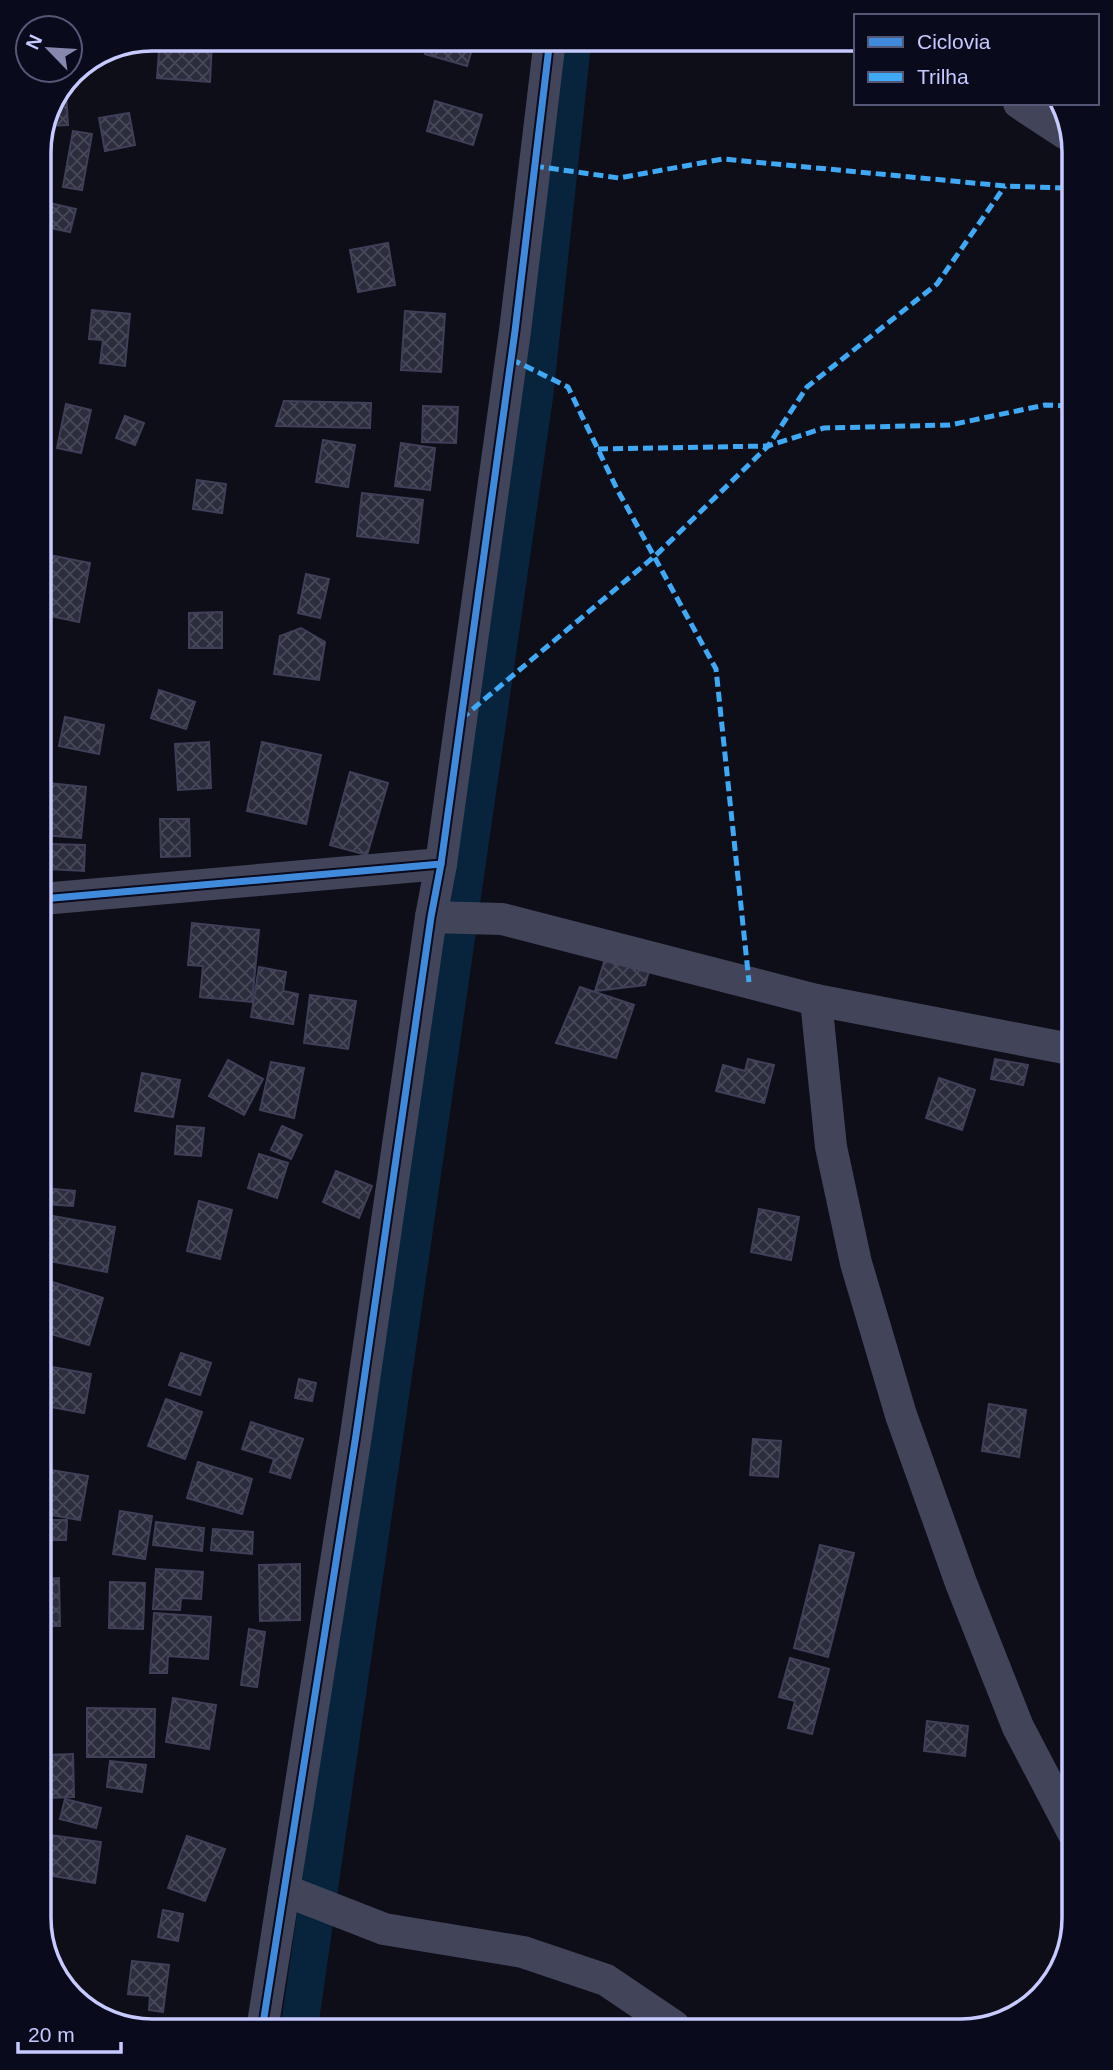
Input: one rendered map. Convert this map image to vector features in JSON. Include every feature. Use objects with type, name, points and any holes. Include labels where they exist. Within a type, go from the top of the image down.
[{"type":"street","points":[[264,2019],[356,1435],[441,864],[515,331],[549,51]]},
{"type":"street","points":[[1022,105],[1059,130]]},
{"type":"street","points":[[51,898],[441,864]]},
{"type":"street","points":[[431,917],[502,919],[816,1000],[1062,1047]]},
{"type":"street","points":[[816,1000],[831,1147],[856,1263],[901,1415],[961,1583],[1018,1727],[1062,1811]]},
{"type":"street","points":[[284,1890],[384,1929],[523,1952],[606,1980],[664,2019]]},
{"type":"building","points":[[159,51],[212,51],[210,82],[157,78]]},
{"type":"building","points":[[426,51],[471,51],[467,66],[425,54]]},
{"type":"building","points":[[66,99],[68,125],[54,126]]},
{"type":"building","points":[[435,101],[482,115],[473,145],[427,131]]},
{"type":"building","points":[[129,113],[135,145],[105,151],[99,118]]},
{"type":"building","points":[[73,131],[92,134],[82,190],[63,187]]},
{"type":"building","points":[[51,203],[76,209],[70,232],[51,228]]},
{"type":"building","points":[[388,243],[395,285],[358,292],[350,250]]},
{"type":"building","points":[[92,310],[130,314],[125,366],[100,363],[103,340],[89,339]]},
{"type":"building","points":[[405,311],[445,314],[441,372],[401,370]]},
{"type":"building","points":[[284,401],[371,403],[370,428],[276,426]]},
{"type":"building","points":[[66,404],[91,410],[81,453],[57,448]]},
{"type":"building","points":[[423,406],[458,407],[456,443],[422,442]]},
{"type":"building","points":[[125,416],[144,423],[135,445],[116,438]]},
{"type":"building","points":[[323,440],[355,445],[348,487],[316,482]]},
{"type":"building","points":[[401,443],[435,448],[430,490],[395,486]]},
{"type":"building","points":[[197,480],[226,484],[222,513],[193,509]]},
{"type":"building","points":[[362,493],[423,500],[418,543],[357,536]]},
{"type":"building","points":[[51,555],[90,563],[79,622],[51,616]]},
{"type":"building","points":[[306,574],[329,579],[320,618],[298,613]]},
{"type":"building","points":[[222,612],[222,648],[189,648],[189,613]]},
{"type":"building","points":[[301,628],[325,642],[319,680],[274,674],[280,636]]},
{"type":"building","points":[[159,690],[195,702],[186,729],[151,718]]},
{"type":"building","points":[[65,717],[104,725],[99,754],[59,746]]},
{"type":"building","points":[[209,742],[211,788],[178,790],[175,744]]},
{"type":"building","points":[[262,742],[321,755],[306,824],[247,811]]},
{"type":"building","points":[[350,772],[388,783],[367,855],[330,845]]},
{"type":"building","points":[[51,783],[86,787],[81,838],[51,836]]},
{"type":"building","points":[[160,819],[189,819],[190,856],[161,857]]},
{"type":"building","points":[[51,844],[85,845],[84,871],[51,869]]},
{"type":"building","points":[[192,923],[259,930],[252,1002],[200,997],[203,966],[188,965]]},
{"type":"building","points":[[609,946],[653,957],[645,985],[595,991]]},
{"type":"building","points":[[259,967],[286,972],[283,991],[298,994],[293,1024],[251,1017]]},
{"type":"building","points":[[580,987],[634,1005],[616,1058],[556,1043]]},
{"type":"building","points":[[310,995],[356,1001],[348,1049],[304,1043]]},
{"type":"building","points":[[748,1059],[774,1065],[764,1103],[716,1091],[723,1065],[745,1071]]},
{"type":"building","points":[[995,1059],[1028,1065],[1023,1085],[991,1079]]},
{"type":"building","points":[[228,1060],[263,1079],[244,1115],[209,1096]]},
{"type":"building","points":[[271,1062],[304,1068],[294,1118],[260,1110]]},
{"type":"building","points":[[142,1073],[180,1080],[173,1117],[135,1111]]},
{"type":"building","points":[[939,1078],[975,1090],[962,1130],[926,1118]]},
{"type":"building","points":[[177,1126],[204,1128],[201,1156],[175,1154]]},
{"type":"building","points":[[282,1126],[302,1135],[291,1159],[271,1150]]},
{"type":"building","points":[[259,1154],[288,1163],[277,1198],[248,1188]]},
{"type":"building","points":[[336,1171],[372,1186],[359,1218],[323,1202]]},
{"type":"building","points":[[51,1189],[75,1191],[73,1206],[51,1204]]},
{"type":"building","points":[[199,1201],[232,1210],[220,1259],[187,1251]]},
{"type":"building","points":[[759,1209],[799,1217],[791,1260],[751,1252]]},
{"type":"building","points":[[51,1216],[115,1227],[107,1272],[51,1261]]},
{"type":"building","points":[[51,1282],[103,1298],[89,1345],[51,1334]]},
{"type":"building","points":[[181,1353],[211,1363],[200,1395],[169,1385]]},
{"type":"building","points":[[51,1367],[91,1374],[84,1413],[51,1407]]},
{"type":"building","points":[[299,1379],[316,1383],[312,1401],[295,1398]]},
{"type":"building","points":[[166,1399],[202,1412],[185,1459],[148,1446]]},
{"type":"building","points":[[989,1404],[1026,1410],[1019,1457],[982,1451]]},
{"type":"building","points":[[251,1422],[303,1439],[290,1478],[270,1472],[274,1459],[242,1449]]},
{"type":"building","points":[[753,1439],[781,1441],[778,1477],[750,1475]]},
{"type":"building","points":[[198,1462],[252,1479],[242,1514],[187,1498]]},
{"type":"building","points":[[51,1470],[88,1476],[80,1520],[51,1515]]},
{"type":"building","points":[[120,1511],[152,1516],[145,1559],[113,1554]]},
{"type":"building","points":[[51,1520],[67,1520],[66,1540],[51,1540]]},
{"type":"building","points":[[156,1522],[204,1528],[202,1551],[153,1545]]},
{"type":"building","points":[[213,1529],[253,1532],[252,1554],[211,1550]]},
{"type":"building","points":[[820,1545],[854,1553],[828,1657],[794,1648]]},
{"type":"building","points":[[300,1564],[300,1620],[260,1621],[259,1565]]},
{"type":"building","points":[[156,1569],[203,1572],[201,1599],[181,1598],[180,1610],[153,1609]]},
{"type":"building","points":[[59,1578],[60,1626],[51,1626],[51,1579]]},
{"type":"building","points":[[110,1582],[145,1583],[143,1629],[109,1628]]},
{"type":"building","points":[[154,1613],[211,1617],[208,1659],[168,1656],[167,1673],[150,1673]]},
{"type":"building","points":[[249,1629],[265,1632],[257,1687],[241,1685]]},
{"type":"building","points":[[790,1658],[829,1669],[812,1734],[788,1728],[795,1701],[779,1697]]},
{"type":"building","points":[[173,1698],[216,1705],[209,1749],[166,1742]]},
{"type":"building","points":[[87,1708],[155,1709],[154,1757],[87,1757]]},
{"type":"building","points":[[927,1721],[968,1726],[965,1756],[924,1751]]},
{"type":"building","points":[[73,1754],[74,1797],[51,1798],[51,1755]]},
{"type":"building","points":[[110,1761],[146,1765],[142,1792],[107,1787]]},
{"type":"building","points":[[65,1799],[101,1808],[96,1828],[60,1819]]},
{"type":"building","points":[[51,1835],[101,1842],[95,1883],[51,1876]]},
{"type":"building","points":[[187,1836],[225,1849],[205,1901],[168,1888]]},
{"type":"building","points":[[163,1910],[183,1914],[178,1941],[158,1937]]},
{"type":"building","points":[[132,1961],[169,1965],[163,2012],[149,2010],[150,1996],[128,1994]]},
{"type":"waterway","points":[[301,2019],[535,393],[572,51]]},
{"type":"marked path","points":[[534,166],[619,178],[723,159],[1005,186],[1062,188]]},
{"type":"marked path","points":[[461,719],[655,556],[768,446],[807,387],[937,284],[1005,186]]},
{"type":"marked path","points":[[511,359],[568,387],[617,489],[716,669],[749,982]]},
{"type":"marked path","points":[[598,449],[768,446],[824,428],[950,425],[1045,405],[1062,406]]},
{"type":"cycle path","points":[[51,898],[441,864],[515,331],[549,51]]},
{"type":"cycle path","points":[[264,2019],[356,1435],[441,864]]}]
